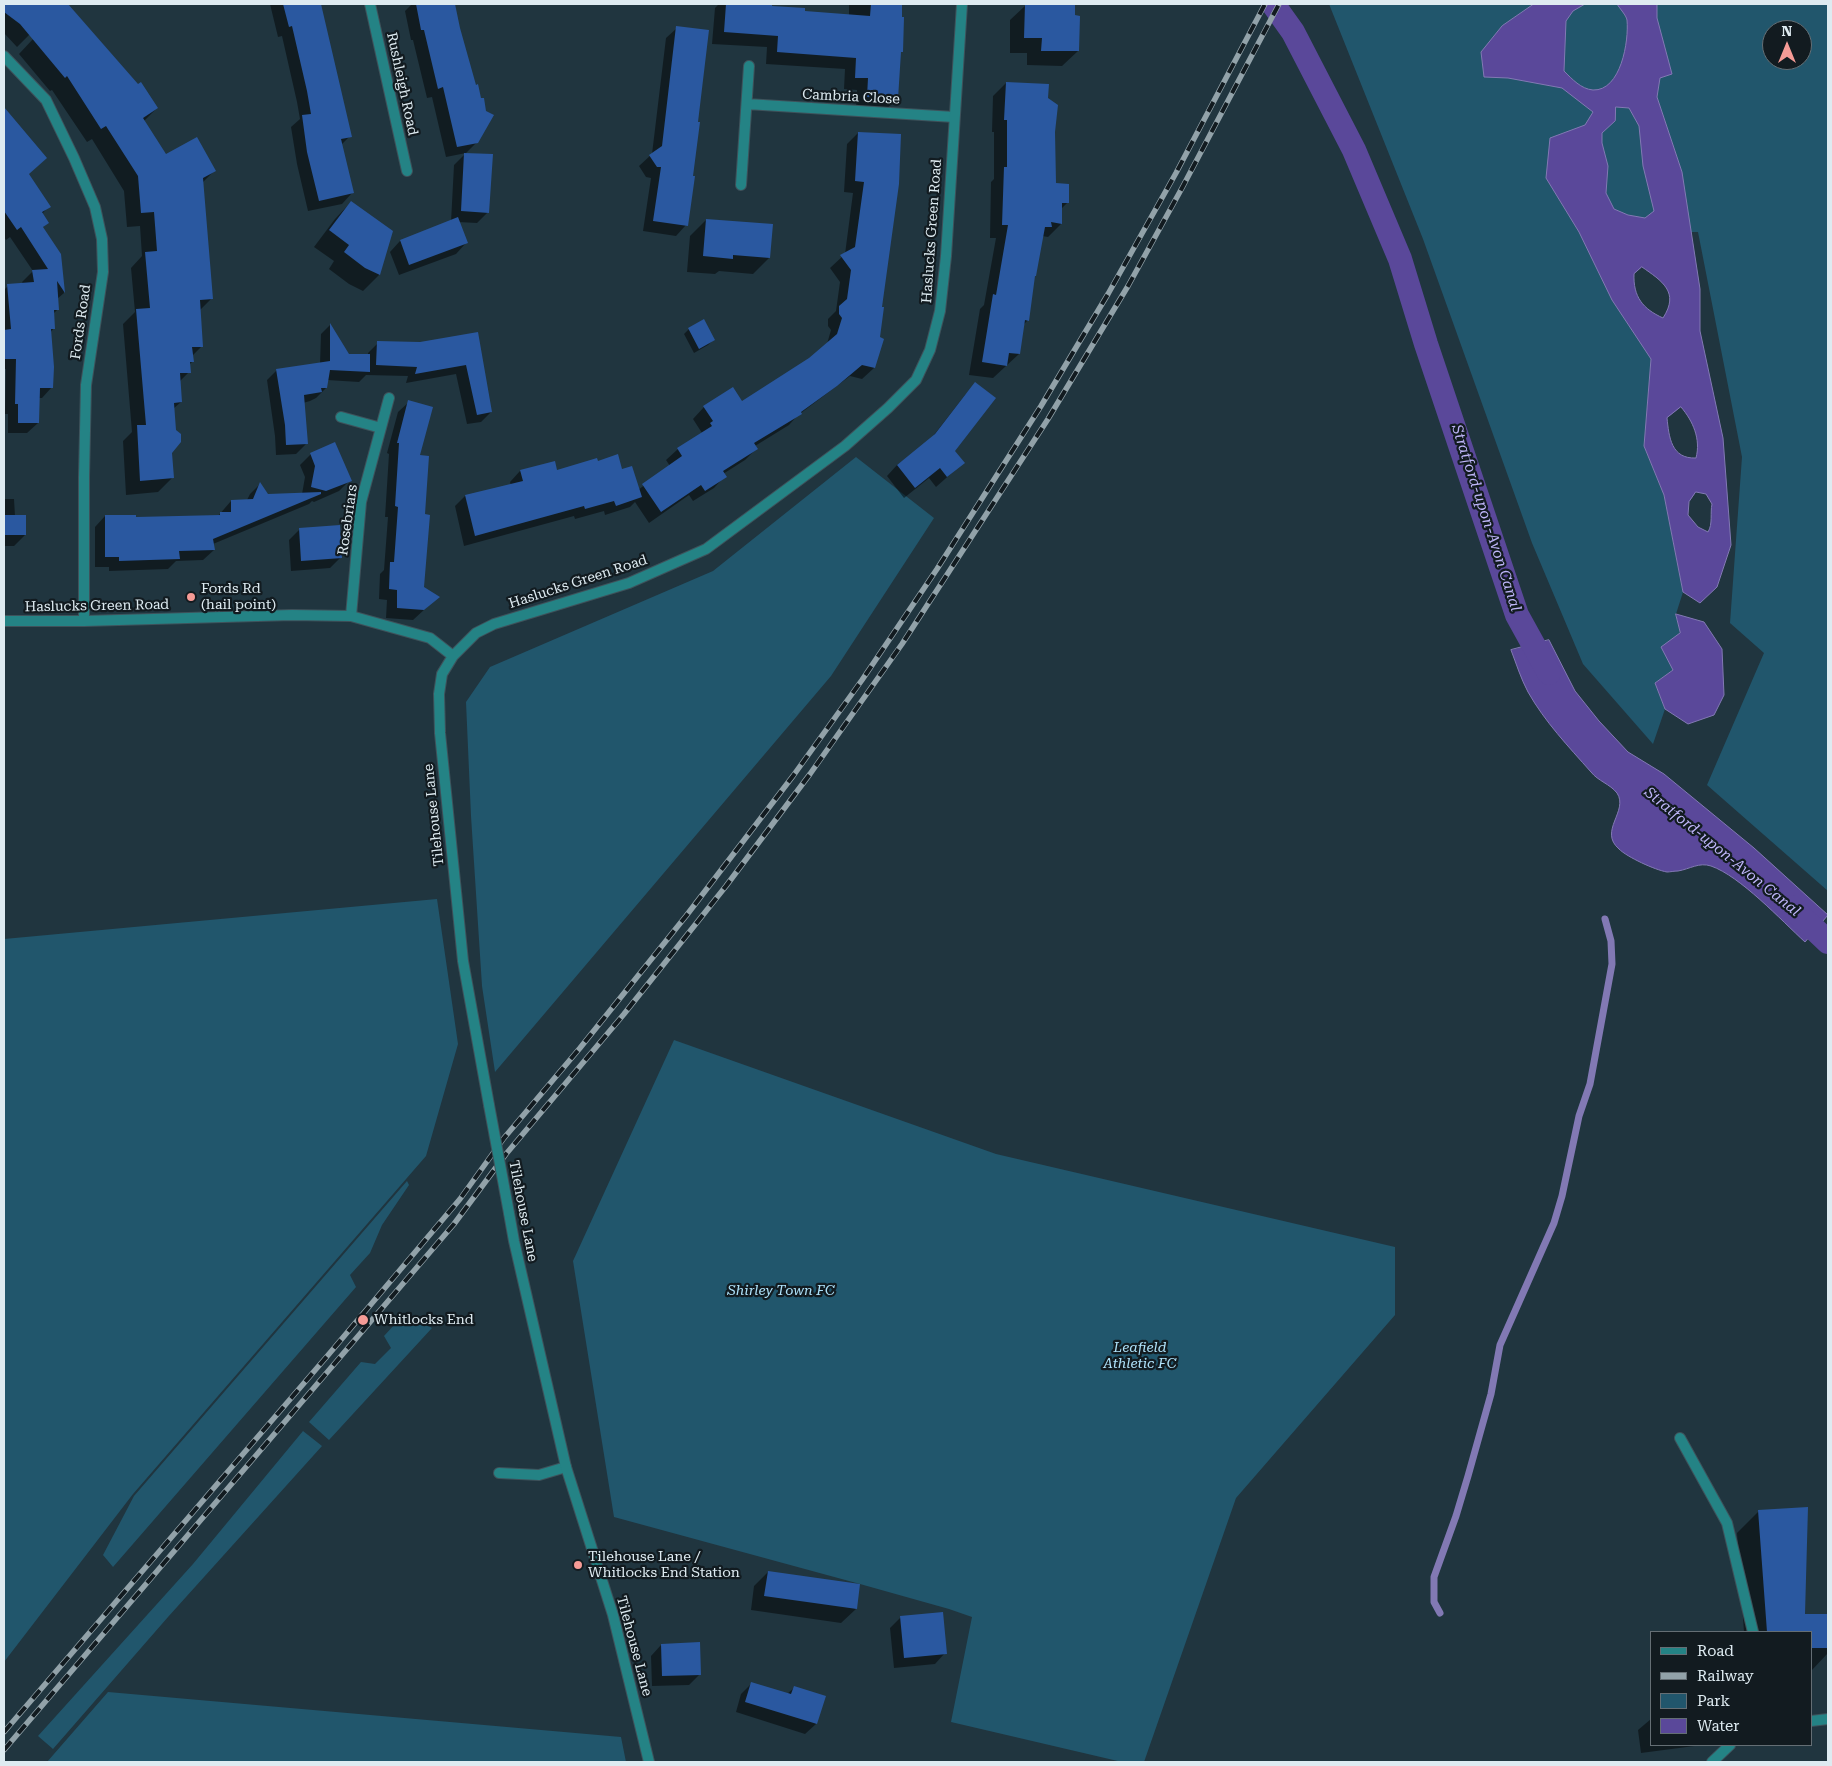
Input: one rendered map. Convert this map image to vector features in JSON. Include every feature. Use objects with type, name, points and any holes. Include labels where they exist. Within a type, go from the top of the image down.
[{"type":"street","name":"Rushleigh Road","points":[[370,4],[407,171]]},
{"type":"street","name":"Haslucks Green Road","points":[[4,621],[84,621],[292,615],[351,616],[430,638],[453,656],[476,633],[494,624],[629,582],[706,549],[845,446],[916,380],[930,350],[940,311],[946,256],[962,4]]},
{"type":"street","name":"Fords Road","points":[[4,56],[46,100],[95,207],[102,239],[103,272],[86,385],[84,621]]},
{"type":"street","points":[[741,185],[749,66]]},
{"type":"street","name":"Cambria Close","points":[[747,104],[954,116]]},
{"type":"street","name":"Rosebriars","points":[[351,616],[361,502],[389,398]]},
{"type":"street","points":[[340,417],[381,428]]},
{"type":"street","name":"Tilehouse Lane","points":[[453,656],[442,674],[440,733],[463,961],[518,1260],[566,1467],[613,1615],[649,1762]]},
{"type":"street","points":[[1680,1438],[1727,1523],[1752,1631]]},
{"type":"street","points":[[499,1473],[539,1475],[566,1467]]},
{"type":"street","points":[[1812,1721],[1828,1718]]},
{"type":"street","points":[[1712,1762],[1729,1746]]},
{"type":"green space","points":[[1329,4],[1828,4],[1828,891],[1707,785],[1764,653],[1730,623],[1742,457],[1698,232],[1580,232],[1651,359],[1644,446],[1664,495],[1683,592],[1676,614],[1680,633],[1673,670],[1655,683],[1665,709],[1653,744],[1583,664],[1532,543],[1423,239]]},
{"type":"green space","points":[[856,457],[934,518],[831,676],[495,1072],[482,986],[466,702],[490,667],[713,571]]},
{"type":"green space","points":[[437,899],[458,1044],[426,1156],[133,1494],[4,1662],[4,939]]},
{"type":"green space","points":[[674,1040],[996,1154],[1395,1247],[1395,1315],[1236,1498],[1144,1762],[1122,1762],[951,1722],[972,1617],[860,1584],[614,1517],[573,1261]]},
{"type":"green space","points":[[407,1181],[409,1185],[382,1225],[370,1253],[350,1275],[356,1287],[113,1567],[103,1555],[134,1496]]},
{"type":"green space","points":[[405,1313],[432,1328],[329,1440],[309,1422],[361,1362],[375,1364],[391,1348],[384,1336]]},
{"type":"green space","points":[[303,1431],[322,1446],[168,1617],[53,1749],[38,1736],[193,1564]]},
{"type":"green space","points":[[108,1692],[621,1737],[626,1762],[47,1762]]},
{"type":"water","points":[[1534,4],[1585,4],[1573,11],[1566,21],[1564,71],[1581,86],[1593,90],[1603,88],[1617,74],[1625,52],[1627,20],[1617,4],[1657,4],[1657,18],[1672,74],[1660,78],[1657,97],[1682,172],[1700,289],[1700,331],[1723,438],[1731,545],[1717,587],[1700,603],[1683,592],[1664,495],[1644,446],[1651,359],[1612,300],[1579,232],[1546,178],[1550,138],[1585,125],[1593,112],[1562,88],[1508,78],[1484,77],[1481,52],[1502,26]],"holes":[[[1616,107],[1629,108],[1639,126],[1643,166],[1654,211],[1645,218],[1628,215],[1614,209],[1606,193],[1608,166],[1602,143],[1602,133],[1615,121]],[[1642,267],[1662,282],[1666,288],[1670,301],[1663,318],[1650,311],[1637,296],[1634,274]],[[1681,407],[1685,412],[1697,437],[1696,458],[1681,455],[1676,451],[1670,439],[1667,418]],[[1696,492],[1706,494],[1712,504],[1708,532],[1698,527],[1688,515],[1689,502]]]},
{"type":"water","points":[[1676,614],[1704,622],[1722,649],[1724,695],[1714,715],[1688,724],[1665,709],[1655,683],[1673,670],[1661,647],[1680,633]]},
{"type":"water","points":[[1549,640],[1575,691],[1599,721],[1628,752],[1664,774],[1754,848],[1828,915],[1805,942],[1760,900],[1735,879],[1722,871],[1711,866],[1702,865],[1667,872],[1628,856],[1613,842],[1612,828],[1620,800],[1617,793],[1594,775],[1557,734],[1542,714],[1525,687],[1511,650]]},
{"type":"building","points":[[4,4],[68,4],[138,84],[141,82],[158,108],[143,118],[166,154],[197,137],[216,171],[203,178],[213,299],[200,300],[203,347],[192,347],[194,362],[190,362],[191,373],[180,373],[182,402],[174,403],[176,430],[181,434],[181,442],[172,453],[174,478],[140,481],[137,425],[146,425],[136,309],[150,308],[145,252],[157,251],[154,212],[141,213],[138,176],[106,126],[101,129],[67,76],[65,78],[20,24],[4,12]]},
{"type":"building","points":[[283,4],[321,4],[352,137],[341,139],[354,193],[319,201],[307,152],[302,115],[311,114],[307,91],[292,26],[289,27]]},
{"type":"building","points":[[416,4],[455,4],[476,85],[478,84],[481,98],[484,98],[486,111],[494,115],[478,143],[457,147],[443,87],[438,89],[424,30],[421,30]]},
{"type":"building","points":[[726,4],[772,4],[772,6],[805,8],[805,11],[870,16],[871,4],[902,4],[902,17],[904,17],[903,52],[901,52],[898,99],[867,97],[868,78],[855,78],[856,58],[777,52],[778,36],[724,32]]},
{"type":"building","points":[[1025,4],[1075,4],[1075,15],[1080,16],[1079,51],[1041,51],[1042,38],[1024,38]]},
{"type":"building","points":[[676,26],[709,30],[698,122],[700,122],[693,176],[695,176],[688,226],[653,221],[661,167],[657,167],[649,155],[662,146]]},
{"type":"building","points":[[1006,82],[1049,84],[1048,98],[1058,105],[1055,132],[1056,183],[1069,184],[1069,203],[1062,203],[1062,224],[1051,222],[1052,227],[1045,227],[1035,276],[1029,321],[1025,320],[1020,354],[1009,353],[1007,366],[982,362],[993,294],[996,295],[1008,225],[1002,225],[1004,167],[1007,167],[1007,120],[1004,120]]},
{"type":"building","points":[[4,107],[47,158],[29,174],[51,207],[42,212],[49,223],[43,227],[61,254],[65,293],[57,281],[59,310],[54,310],[55,329],[51,329],[54,367],[53,388],[40,388],[39,423],[18,423],[18,404],[15,404],[16,359],[5,359],[4,330],[11,329],[7,284],[34,282],[32,270],[48,269],[21,227],[17,230],[4,211]]},
{"type":"building","points":[[858,132],[901,134],[899,184],[882,307],[884,307],[880,337],[884,339],[875,368],[862,365],[801,412],[802,414],[754,443],[758,449],[723,471],[727,477],[705,491],[701,485],[661,512],[642,484],[682,456],[677,448],[712,426],[710,423],[713,421],[703,406],[733,387],[742,401],[809,358],[837,334],[842,318],[839,314],[839,306],[847,299],[851,270],[840,255],[855,247],[864,182],[855,181]]},
{"type":"building","points":[[464,153],[493,154],[489,213],[461,211]]},
{"type":"building","points":[[351,201],[393,231],[380,275],[365,268],[344,252],[349,245],[329,230]]},
{"type":"building","points":[[458,217],[468,243],[409,265],[400,240]]},
{"type":"building","points":[[706,219],[773,224],[770,258],[733,255],[733,259],[703,256]]},
{"type":"building","points":[[704,319],[715,340],[699,349],[688,328]]},
{"type":"building","points":[[330,323],[349,354],[370,354],[370,372],[330,370],[327,388],[321,388],[322,392],[304,395],[308,444],[286,445],[285,425],[276,369],[330,361]]},
{"type":"building","points":[[478,332],[492,412],[477,415],[466,365],[415,374],[417,367],[376,365],[377,341],[420,342]]},
{"type":"building","points":[[975,382],[996,398],[955,451],[965,463],[947,477],[940,468],[915,488],[897,465],[935,434]]},
{"type":"building","points":[[408,400],[433,407],[420,455],[429,456],[425,514],[430,515],[424,587],[440,597],[424,610],[397,608],[397,590],[389,589],[390,562],[394,562],[398,507],[395,506],[399,443],[397,443]]},
{"type":"building","points":[[335,442],[352,481],[326,491],[311,487],[315,466],[310,453]]},
{"type":"building","points":[[618,454],[622,469],[632,466],[642,497],[616,506],[614,501],[585,509],[584,506],[475,536],[465,495],[523,481],[520,470],[555,461],[557,470],[597,458],[598,461]]},
{"type":"building","points":[[260,482],[268,494],[321,492],[321,494],[213,539],[215,550],[179,551],[180,559],[119,561],[119,557],[105,557],[105,515],[136,515],[136,517],[220,515],[220,512],[231,512],[231,500],[253,499]]},
{"type":"building","points":[[4,515],[26,515],[26,535],[4,535]]},
{"type":"building","points":[[340,525],[342,558],[301,561],[299,528]]},
{"type":"building","points":[[1808,1507],[1805,1614],[1828,1614],[1828,1648],[1812,1648],[1812,1631],[1767,1631],[1758,1510]]},
{"type":"building","points":[[768,1571],[860,1584],[857,1609],[764,1596]]},
{"type":"building","points":[[943,1612],[947,1654],[904,1658],[900,1616]]},
{"type":"building","points":[[700,1642],[701,1675],[662,1676],[661,1644]]},
{"type":"building","points":[[751,1682],[791,1694],[794,1686],[826,1696],[817,1724],[745,1702]]},
{"type":"waterway","name":"Stratford-upon-Avon Canal","points":[[1273,4],[1293,32],[1354,150],[1400,259],[1426,344],[1517,615],[1549,673]]},
{"type":"waterway","name":"Stratford-upon-Avon Canal","points":[[1791,907],[1828,942]]},
{"type":"waterway","points":[[1440,1613],[1434,1602],[1434,1577],[1468,1476],[1491,1394],[1500,1345],[1554,1223],[1562,1196],[1579,1116],[1590,1084],[1612,964],[1611,941],[1605,919]]},
{"type":"railway","points":[[4,1732],[460,1199],[504,1138],[580,1048],[686,916],[793,776],[862,680],[937,569],[1041,406],[1108,294],[1176,173],[1265,4]]},
{"type":"railway","points":[[4,1750],[454,1224],[506,1154],[624,1014],[726,886],[810,774],[902,644],[1048,419],[1128,286],[1279,4]]},
{"type":"place","name":"Fords Rd (hail point)","points":[[191,597]]},
{"type":"place","name":"Whitlocks End","points":[[363,1320]]},
{"type":"place","name":"Tilehouse Lane / Whitlocks End Station","points":[[578,1565]]},
{"type":"park label","name":"Shirley Town FC","points":[[781,1291]]},
{"type":"park label","name":"Leafield Athletic FC","points":[[1140,1356]]}]
